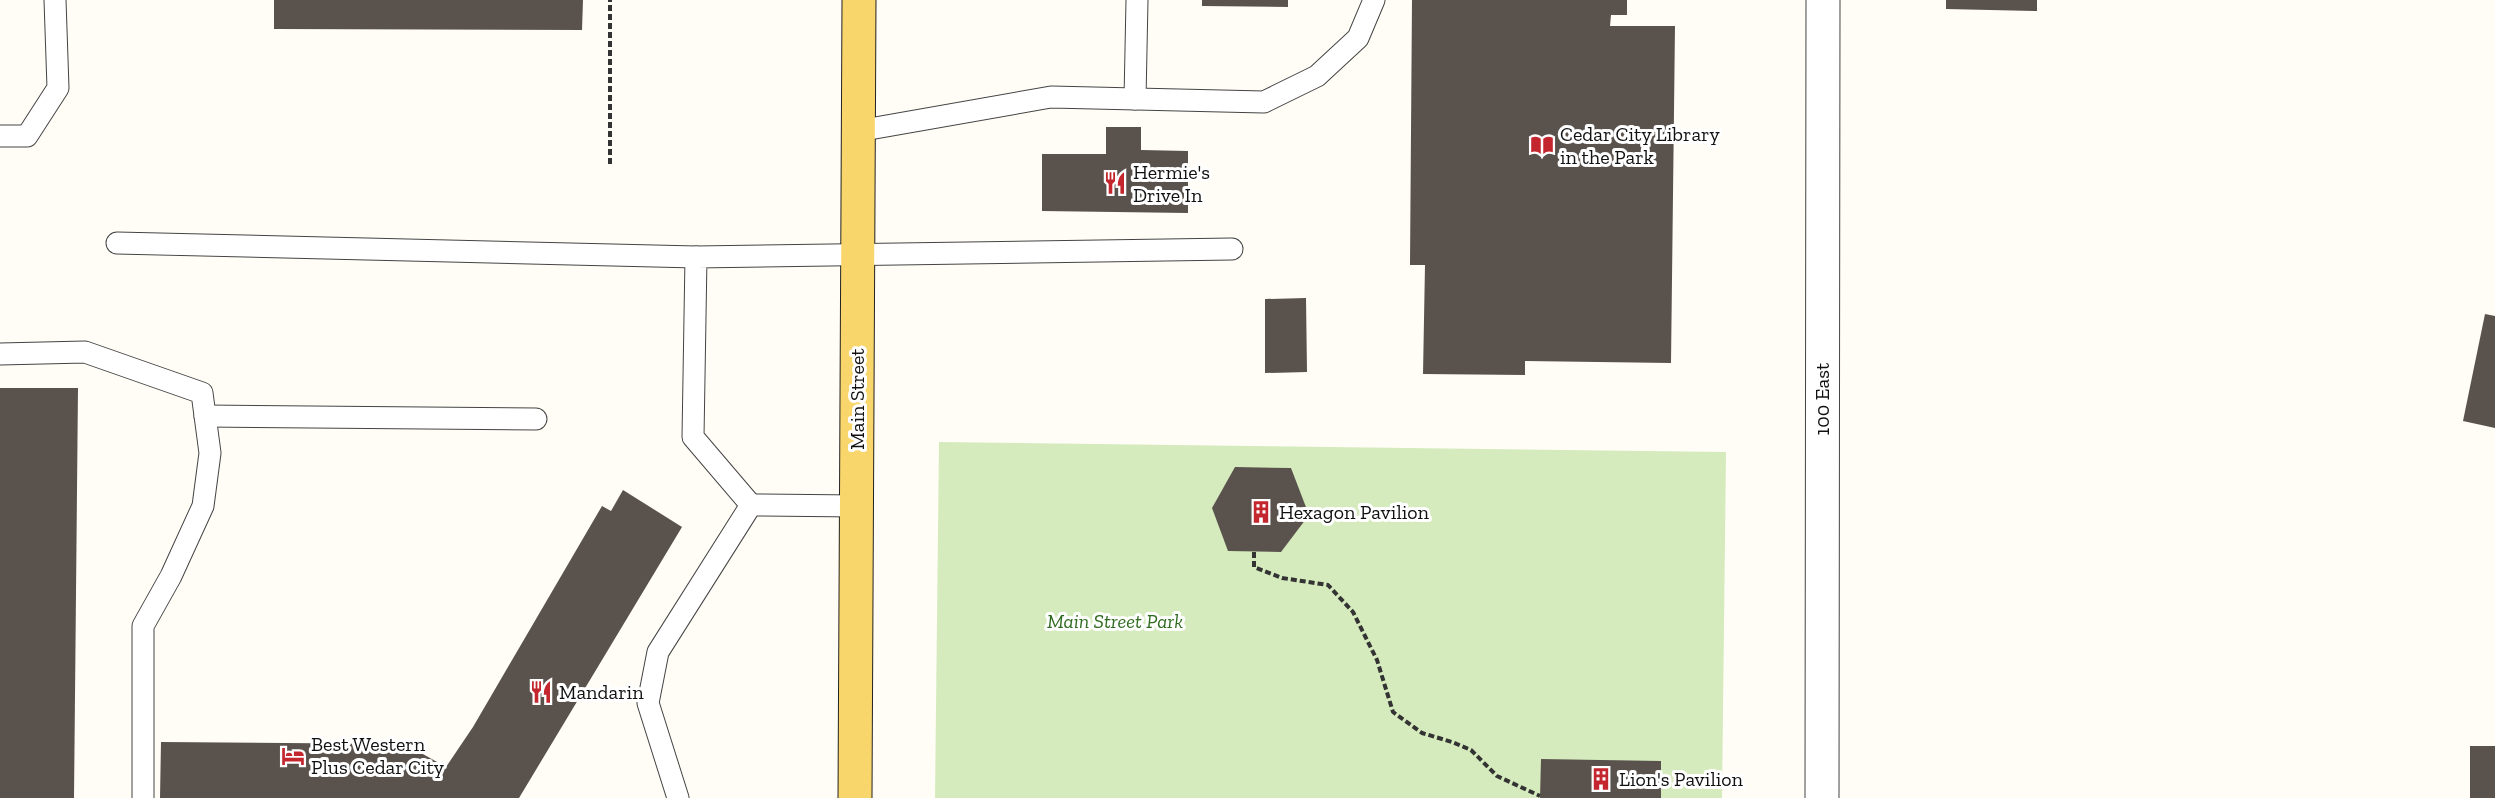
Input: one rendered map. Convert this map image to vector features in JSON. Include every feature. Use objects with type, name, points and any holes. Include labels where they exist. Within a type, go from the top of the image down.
[{"type":"main road","name":"Main Street","points":[[855,798],[859,0]]},
{"type":"street","name":"100 East","points":[[1822,798],[1823,0]]},
{"type":"lane","points":[[0,136],[27,136],[58,87],[55,0]]},
{"type":"lane","points":[[1135,99],[1137,0]]},
{"type":"lane","points":[[858,131],[1051,97],[1264,102],[1317,76],[1358,38],[1374,0]]},
{"type":"lane","points":[[117,243],[696,257],[1232,249]]},
{"type":"lane","points":[[696,257],[693,437],[751,505],[857,506]]},
{"type":"lane","points":[[0,354],[85,352],[202,393],[210,453],[203,506],[171,576],[143,626],[143,798]]},
{"type":"lane","points":[[205,416],[536,419]]},
{"type":"lane","points":[[678,798],[648,703],[658,652],[751,505]]},
{"type":"path","points":[[610,0],[610,164]]},
{"type":"path","points":[[1254,552],[1254,567],[1282,578],[1328,585],[1353,612],[1377,660],[1393,712],[1422,733],[1471,750],[1497,776],[1540,796]]},
{"type":"green space","name":"Main Street Park","points":[[939,442],[1726,452],[1722,798],[935,798]]},
{"type":"building","points":[[274,0],[583,0],[582,30],[274,29]]},
{"type":"building","points":[[1202,0],[1288,0],[1288,7],[1202,6]]},
{"type":"building","name":"Cedar City Library in the Park","points":[[1412,0],[1627,0],[1627,15],[1611,15],[1610,26],[1675,26],[1671,363],[1525,361],[1525,375],[1423,374],[1425,265],[1410,265]]},
{"type":"building","points":[[1946,0],[2037,0],[2037,11],[1946,9]]},
{"type":"building","name":"Hermie's Drive In","points":[[1106,127],[1141,127],[1141,150],[1188,151],[1188,213],[1042,211],[1042,154],[1106,154]]},
{"type":"building","points":[[1306,298],[1307,372],[1265,373],[1265,299]]},
{"type":"building","points":[[2485,314],[2495,316],[2495,428],[2463,421]]},
{"type":"building","points":[[0,388],[78,388],[74,798],[0,798]]},
{"type":"building","name":"Hexagon Pavilion","points":[[1235,467],[1291,468],[1309,515],[1281,552],[1228,551],[1212,508]]},
{"type":"building","points":[[623,490],[682,527],[519,798],[160,798],[161,742],[405,744],[446,767],[473,727],[602,506],[611,511]]},
{"type":"building","points":[[2470,746],[2495,746],[2495,798],[2470,798]]},
{"type":"building","name":"Lion's Pavilion","points":[[1541,759],[1661,761],[1661,798],[1540,798]]},
{"type":"place","name":"Cedar City Library in the Park","points":[[1542,145]]},
{"type":"place","name":"Hermie's Drive In","points":[[1115,183]]},
{"type":"place","name":"Hexagon Pavilion","points":[[1261,512]]},
{"type":"place","name":"Mandarin","points":[[541,692]]},
{"type":"place","name":"Best Western Plus Cedar City","points":[[293,756]]},
{"type":"place","name":"Lion's Pavilion","points":[[1601,779]]}]
